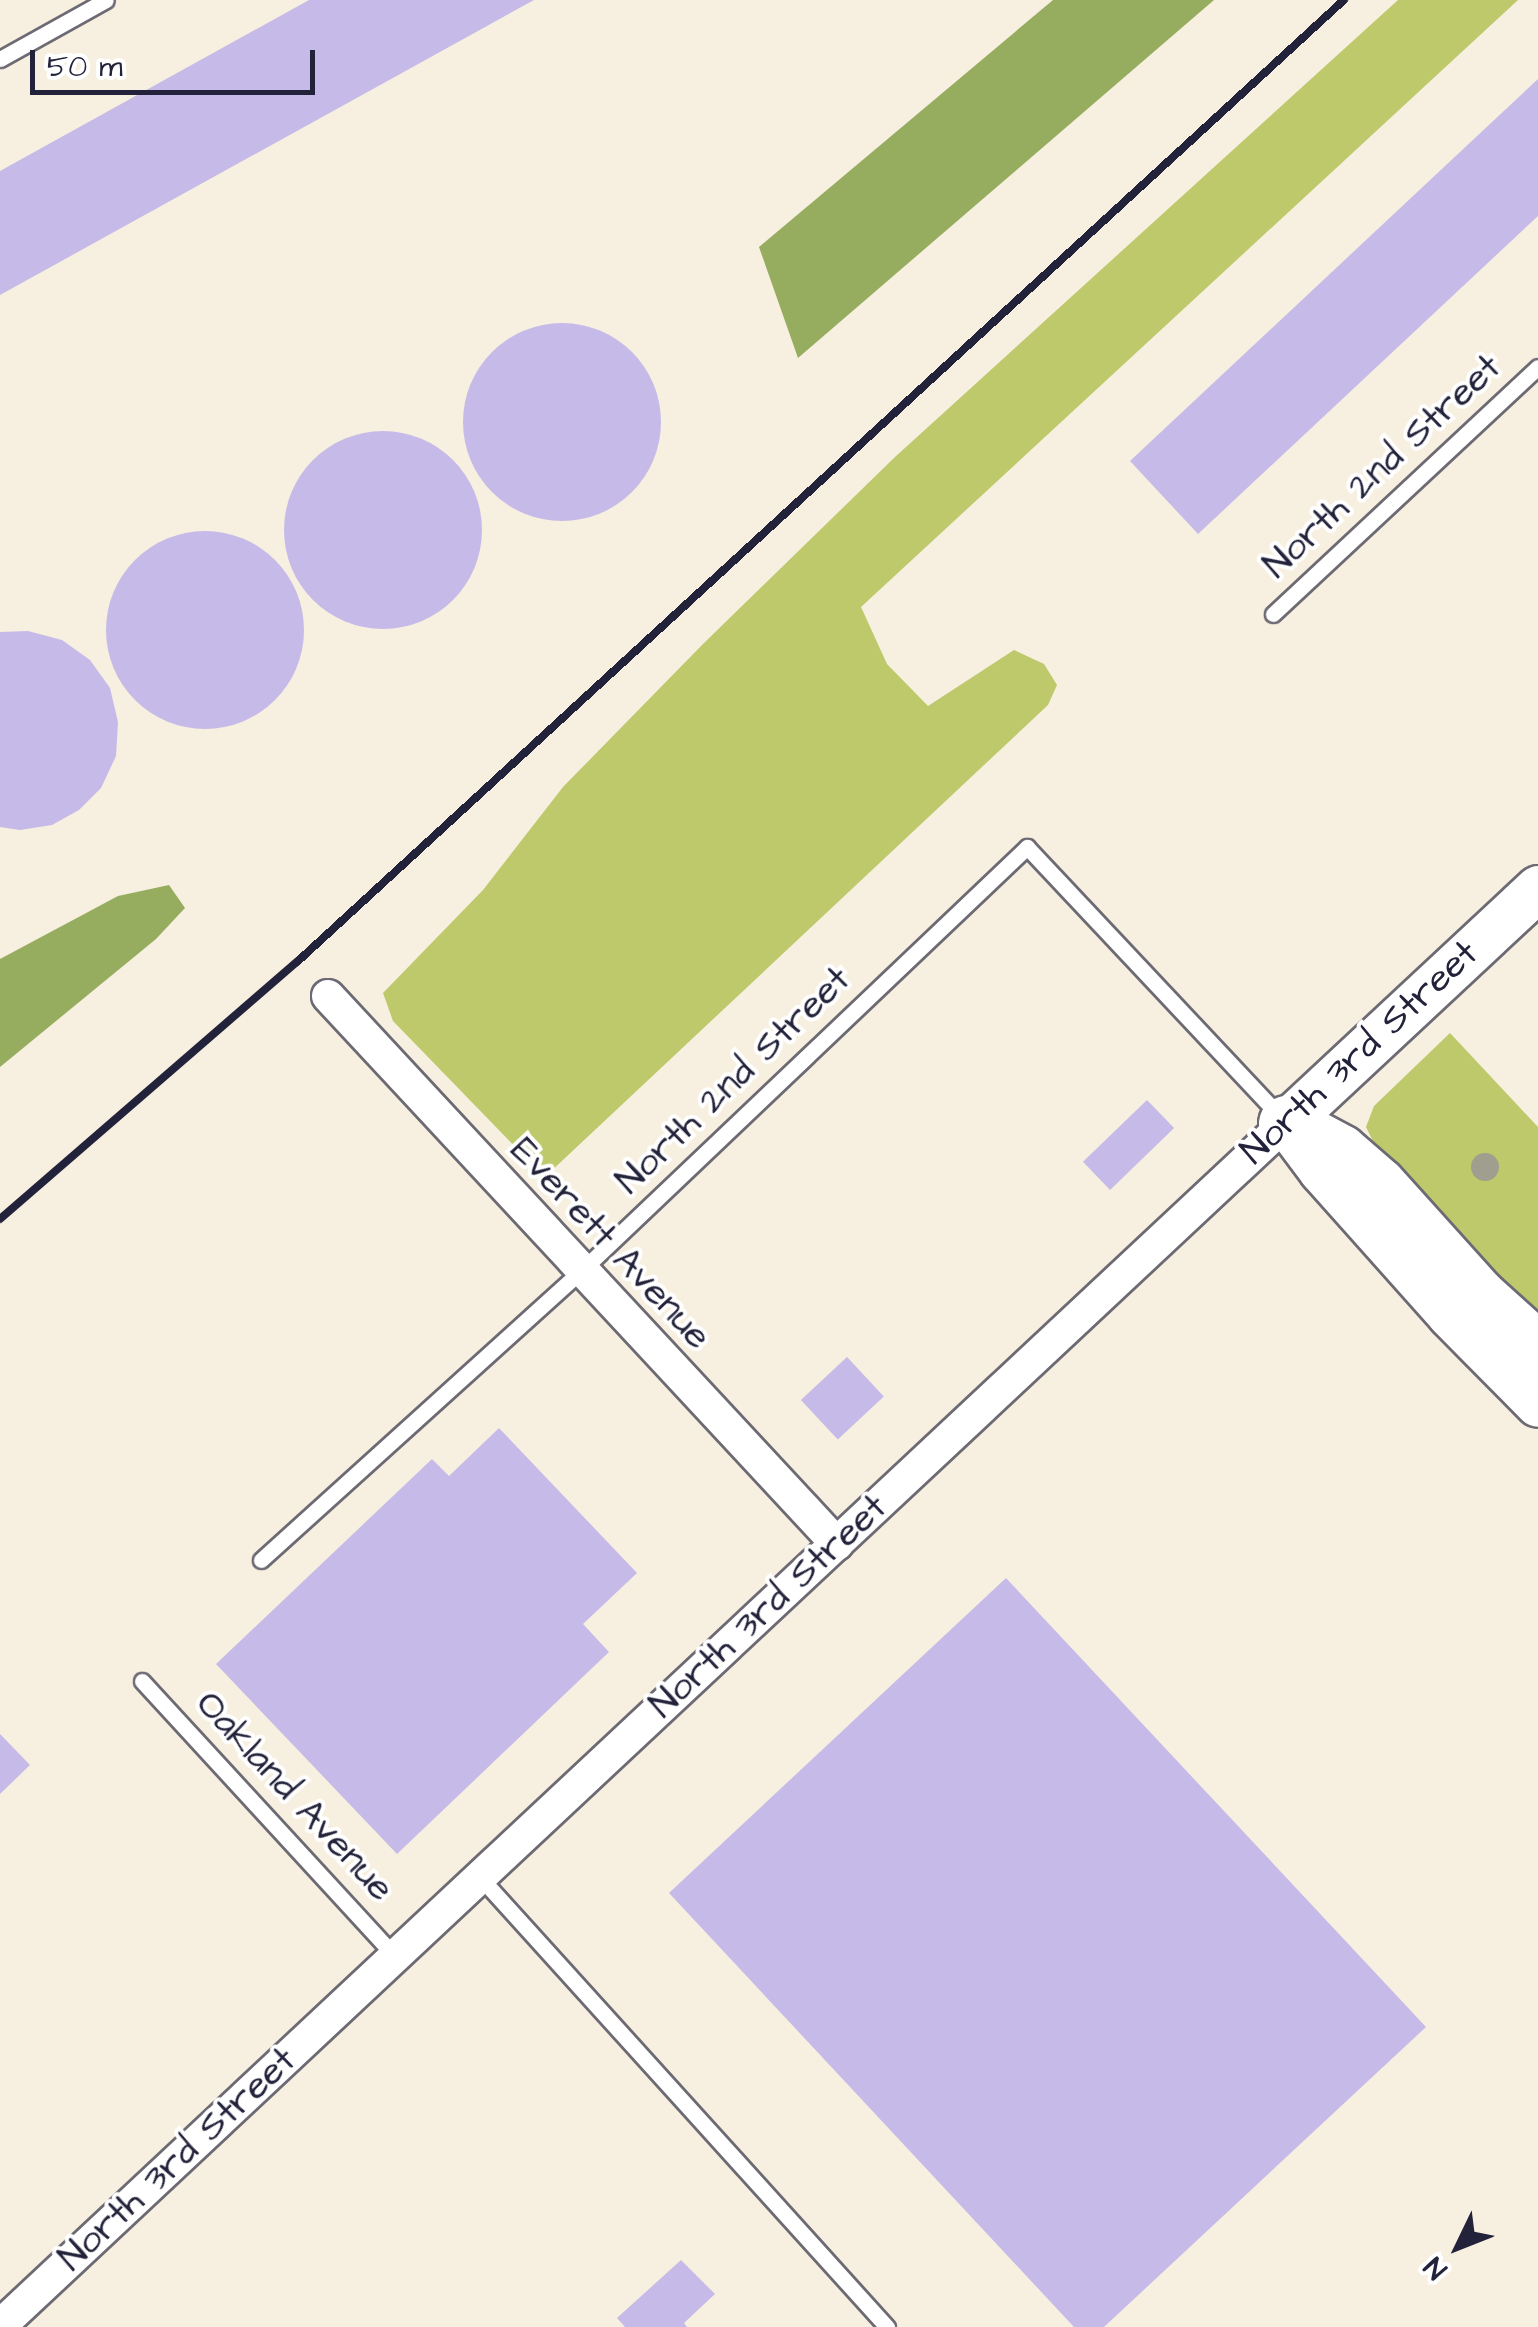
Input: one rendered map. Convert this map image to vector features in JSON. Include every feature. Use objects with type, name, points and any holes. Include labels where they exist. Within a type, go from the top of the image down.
[{"type":"highway","points":[[1286,1123],[1340,1152],[1378,1185],[1478,1296],[1538,1350]]},
{"type":"main road","name":"North 3rd Street","points":[[1286,1123],[1538,888]]},
{"type":"main road","points":[[1286,1123],[1321,1170],[1450,1315],[1538,1404]]},
{"type":"street","name":"Everett Avenue","points":[[328,996],[580,1272],[837,1544]]},
{"type":"street","name":"North 3rd Street","points":[[12,2315],[1286,1123]]},
{"type":"lane","points":[[0,59],[106,0]]},
{"type":"lane","name":"North 2nd Street","points":[[1273,614],[1538,368]]},
{"type":"lane","name":"North 2nd Street","points":[[261,1560],[580,1272],[1027,848],[1286,1123]]},
{"type":"lane","name":"Oakland Avenue","points":[[142,1680],[396,1958]]},
{"type":"lane","points":[[480,1877],[888,2327]]},
{"type":"green space","points":[[1053,0],[1214,0],[798,358],[759,247]]},
{"type":"green space","points":[[1398,0],[1518,0],[861,607],[887,664],[928,706],[1014,650],[1044,664],[1057,685],[1048,705],[548,1174],[528,1160],[393,1021],[383,993],[483,890],[563,787],[703,644],[895,457]]},
{"type":"green space","points":[[169,885],[185,908],[156,939],[0,1067],[0,959],[118,896]]},
{"type":"green space","points":[[1450,1033],[1538,1127],[1538,1325],[1382,1160],[1366,1127],[1374,1106]]},
{"type":"building","points":[[309,0],[534,0],[0,295],[0,171]]},
{"type":"building","points":[[1538,79],[1538,216],[1198,534],[1130,461]]},
{"type":"building","points":[[562,323],[600,330],[632,352],[654,384],[661,422],[654,460],[632,492],[600,514],[562,521],[524,514],[492,492],[470,460],[463,422],[470,384],[492,352],[524,330]]},
{"type":"building","points":[[383,431],[421,438],[453,460],[475,492],[482,530],[475,568],[453,600],[421,622],[383,629],[345,622],[313,600],[291,568],[284,530],[291,492],[313,460],[345,438]]},
{"type":"building","points":[[205,531],[243,538],[275,560],[297,592],[304,630],[297,668],[275,700],[243,722],[205,729],[167,722],[135,700],[113,668],[106,630],[113,592],[135,560],[167,538]]},
{"type":"building","points":[[28,631],[62,640],[90,660],[110,688],[118,722],[116,756],[101,788],[79,810],[52,825],[20,830],[0,827],[0,632]]},
{"type":"building","points":[[1147,1100],[1174,1128],[1110,1190],[1083,1162]]},
{"type":"building","points":[[847,1357],[884,1396],[838,1439],[801,1400]]},
{"type":"building","points":[[499,1428],[637,1573],[583,1624],[609,1652],[397,1854],[216,1664],[432,1459],[449,1476]]},
{"type":"building","points":[[1006,1578],[1426,2027],[1104,2327],[1074,2327],[669,1893]]},
{"type":"building","points":[[0,1734],[30,1765],[0,1794]]},
{"type":"building","points":[[681,2260],[715,2294],[684,2323],[687,2327],[625,2327],[617,2318]]},
{"type":"railway","points":[[0,1219],[297,962],[1344,0]]}]
